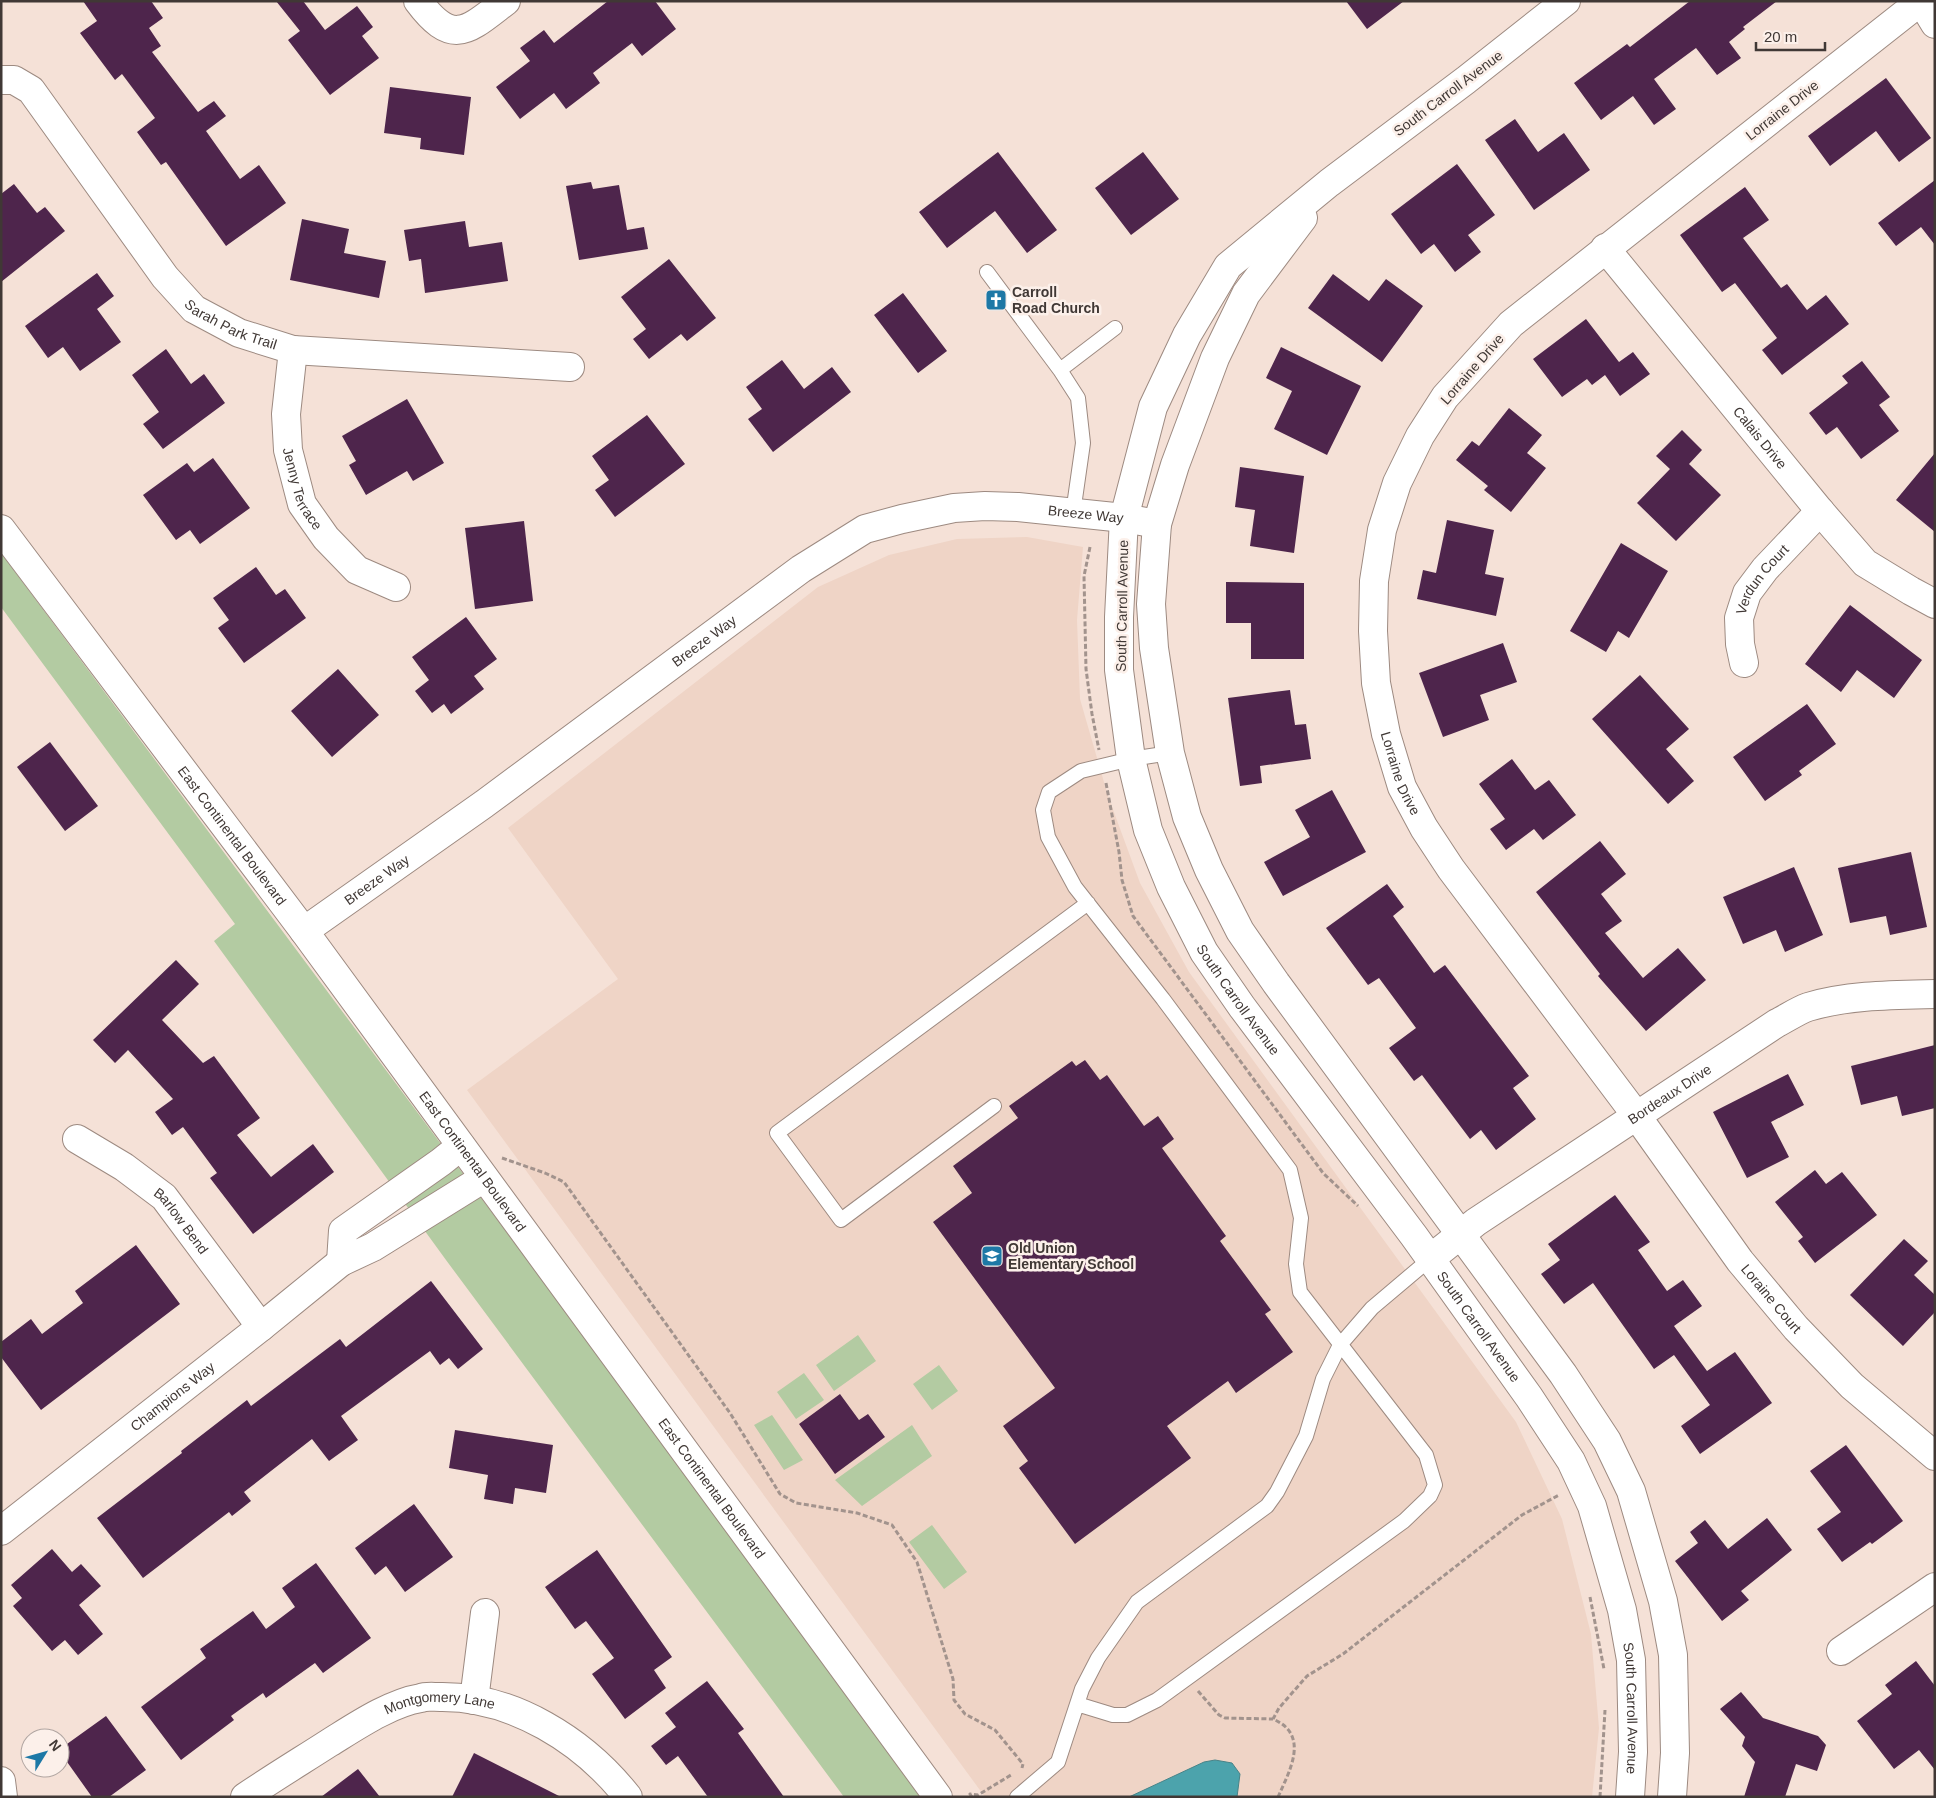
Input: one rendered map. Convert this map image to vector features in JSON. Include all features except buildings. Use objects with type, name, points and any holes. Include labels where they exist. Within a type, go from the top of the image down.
[{"type":"street","points":[[418,1],[430,17],[444,28],[455,31],[470,28],[506,1]]},
{"type":"street","name":"South Carroll Avenue","points":[[1566,1],[1466,80],[1329,183],[1228,266],[1187,335],[1153,407],[1124,518],[1119,617],[1119,670],[1132,759],[1148,830],[1171,887],[1204,952],[1242,1007],[1430,1259],[1534,1405],[1571,1461],[1592,1506],[1622,1610],[1631,1660],[1633,1752],[1630,1797]]},
{"type":"street","points":[[1921,1],[1935,24]]},
{"type":"street","name":"Lorraine Drive","points":[[1636,1115],[1451,868],[1424,828],[1402,787],[1386,734],[1376,683],[1373,631],[1374,581],[1382,530],[1397,483],[1420,436],[1446,397],[1511,324],[1605,248],[1921,1]]},
{"type":"street","name":"Sarah Park Trail","points":[[1,80],[14,80],[31,90],[165,277],[194,309],[239,333],[293,350],[570,367]]},
{"type":"street","name":"South Carroll Avenue","points":[[1329,183],[1246,294],[1215,358],[1175,465],[1157,524],[1152,604],[1153,640],[1170,753],[1187,817],[1209,870],[1240,931],[1276,983],[1563,1374],[1607,1441],[1631,1491],[1663,1601],[1673,1656],[1675,1754],[1672,1797]]},
{"type":"street","name":"Calais Drive","points":[[1605,248],[1820,511],[1865,563],[1935,604]]},
{"type":"street","name":"Jenny Terrace","points":[[293,350],[286,414],[288,450],[302,504],[326,538],[357,570],[396,588]]},
{"type":"street","name":"Breeze Way","points":[[304,931],[484,804],[801,569],[865,529],[954,508],[1018,507],[1124,518],[1157,524]]},
{"type":"street","name":"Verdun Court","points":[[1744,663],[1740,644],[1740,618],[1747,593],[1765,569],[1820,511]]},
{"type":"street","name":"East Continental Boulevard","points":[[1,529],[304,931],[461,1146],[491,1167],[938,1797]]},
{"type":"street","name":"Bordeaux Drive","points":[[1430,1259],[1476,1222],[1776,1023],[1806,1008],[1833,1001],[1888,995],[1935,994]]},
{"type":"street","name":"Loraine Court","points":[[1636,1115],[1740,1261],[1796,1328],[1852,1386],[1935,1456]]},
{"type":"street","name":"Barlow Bend","points":[[77,1139],[124,1167],[164,1197],[261,1327]]},
{"type":"street","points":[[341,1262],[343,1231],[461,1146]]},
{"type":"street","name":"Champions Way","points":[[1,1531],[341,1262],[373,1247],[491,1167]]},
{"type":"street","points":[[1841,1651],[1935,1587]]},
{"type":"street","points":[[474,1700],[485,1613]]},
{"type":"street","name":"Montgomery Lane","points":[[246,1797],[276,1788],[369,1718],[420,1698],[459,1697],[506,1707],[563,1738],[584,1751],[619,1785],[628,1797]]},
{"type":"street","points":[[1,1781],[3,1797]]},
{"type":"lane","points":[[987,272],[1060,370],[1078,398],[1083,443],[1073,512]]},
{"type":"lane","points":[[1060,370],[1115,328]]},
{"type":"lane","points":[[1078,1704],[1113,1715],[1127,1715],[1157,1700],[1404,1520],[1430,1496],[1435,1485],[1426,1455],[1300,1292],[1296,1264],[1301,1218],[1290,1170],[1163,999],[1075,887],[1048,837],[1043,810],[1049,792],[1081,771],[1132,759],[1170,753]]},
{"type":"lane","points":[[994,1106],[841,1220],[777,1133],[1088,903]]},
{"type":"lane","points":[[1017,1797],[1058,1762],[1082,1689],[1098,1658],[1137,1602],[1253,1516],[1272,1499],[1306,1436],[1324,1379],[1340,1344],[1372,1308],[1430,1259]]},
{"type":"path","points":[[491,1167],[545,1173],[564,1182],[730,1413],[780,1494],[796,1503],[857,1513],[892,1526],[917,1562],[953,1679],[954,1700],[965,1714],[995,1730],[1023,1764],[1022,1769],[978,1795],[970,1794],[972,1797]]},
{"type":"path","points":[[1554,1487],[1562,1504]]},
{"type":"path","points":[[1273,1719],[1279,1708],[1307,1676],[1343,1654],[1522,1515],[1559,1495]]},
{"type":"path","points":[[1589,1593],[1605,1670]]},
{"type":"path","points":[[1186,1678],[1219,1715],[1225,1718],[1273,1719],[1283,1723],[1291,1731],[1294,1738],[1293,1764],[1278,1797]]},
{"type":"path","points":[[1600,1797],[1605,1709]]},
{"type":"shaded area","name":"Old Union Elementary School","points":[[1027,537],[1083,547],[1077,620],[1080,699],[1108,796],[1140,883],[1189,972],[1516,1422],[1562,1519],[1591,1634],[1599,1728],[1592,1797],[985,1797],[467,1090],[618,979],[508,828],[818,587],[889,555],[957,539]]},
{"type":"green space","points":[[1,553],[927,1797],[844,1797],[446,1260],[214,941],[235,924],[1,607]]},
{"type":"green space","points":[[858,1335],[876,1361],[834,1391],[816,1365]]},
{"type":"green space","points":[[939,1365],[958,1391],[932,1410],[913,1384]]},
{"type":"green space","points":[[804,1373],[824,1400],[796,1419],[777,1392]]},
{"type":"green space","points":[[772,1415],[803,1460],[784,1470],[754,1425]]},
{"type":"green space","points":[[912,1425],[932,1456],[862,1506],[835,1480]]},
{"type":"green space","points":[[932,1525],[967,1572],[944,1589],[909,1542]]},
{"type":"water","points":[[1215,1760],[1232,1763],[1240,1774],[1237,1797],[1129,1797],[1204,1762]]},
{"type":"place","name":"Carroll Road Church","points":[[996,300]]},
{"type":"place","name":"Old Union Elementary School","points":[[992,1256]]}]
